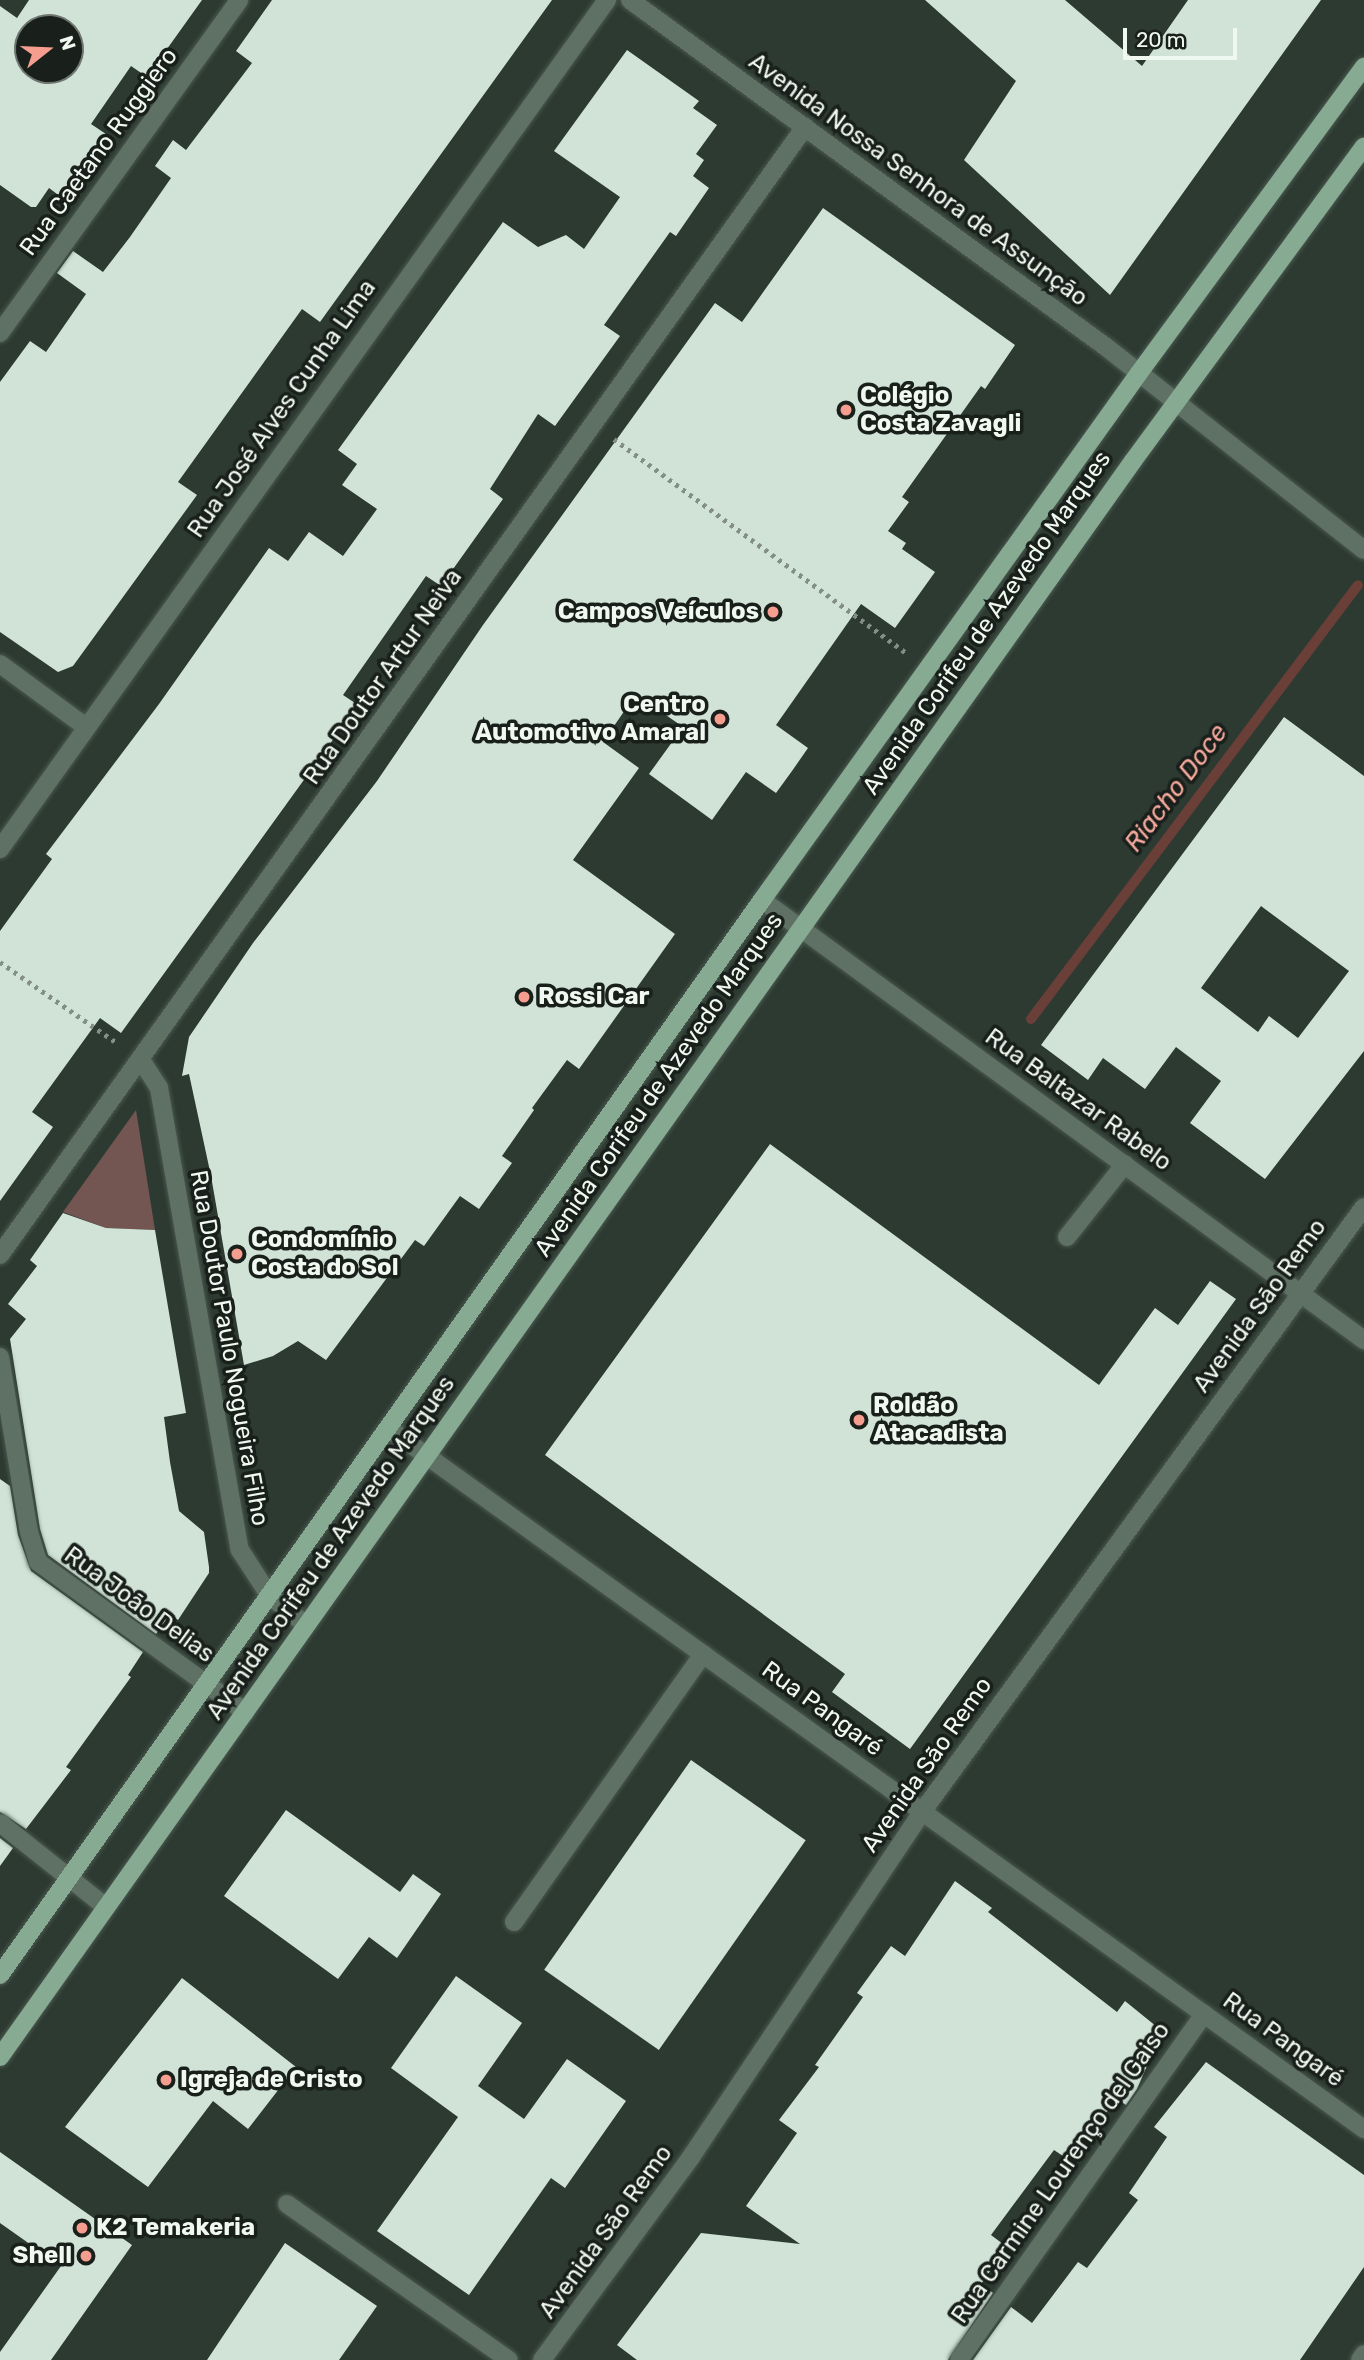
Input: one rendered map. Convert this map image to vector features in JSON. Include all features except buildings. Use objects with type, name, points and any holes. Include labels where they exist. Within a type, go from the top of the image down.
[{"type":"main road","name":"Avenida Corifeu de Azevedo Marques","points":[[0,1975],[927,669],[1139,373],[1364,67]]},
{"type":"main road","name":"Avenida Corifeu de Azevedo Marques","points":[[0,2057],[1176,401],[1364,147]]},
{"type":"street","name":"Rua Caetano Ruggiero","points":[[0,332],[239,0]]},
{"type":"street","name":"Rua José Alves Cunha Lima","points":[[0,849],[607,0]]},
{"type":"street","name":"Avenida Nossa Senhora de Assunção","points":[[630,0],[1139,373],[1364,550]]},
{"type":"street","name":"Rua Doutor Artur Neiva","points":[[0,1255],[805,127]]},
{"type":"street","points":[[0,664],[86,727]]},
{"type":"street","name":"Rua Baltazar Rabelo","points":[[762,900],[1364,1340]]},
{"type":"street","name":"Rua Doutor Paulo Nogueira Filho","points":[[141,1060],[159,1088],[240,1550],[269,1595],[306,1625]]},
{"type":"street","points":[[1067,1237],[1125,1164]]},
{"type":"street","name":"Avenida São Remo","points":[[542,2360],[691,2157],[922,1812],[1364,1207]]},
{"type":"street","name":"Rua João Delias","points":[[0,1357],[35,1558],[245,1712]]},
{"type":"street","name":"Rua Pangaré","points":[[388,1428],[1364,2129]]},
{"type":"street","points":[[514,1922],[703,1654]]},
{"type":"street","points":[[0,1822],[106,1907]]},
{"type":"street","name":"Rua Carmine Lourenço del Gaiso","points":[[959,2360],[1204,2014]]},
{"type":"street","points":[[287,2204],[509,2360]]},
{"type":"street","points":[[1360,2360],[1364,2354]]},
{"type":"path","points":[[594,424],[927,669]]},
{"type":"path","points":[[0,962],[141,1060]]},
{"type":"shaded area","points":[[136,1110],[155,1230],[106,1228],[63,1212]]},
{"type":"waterway","name":"Riacho Doce","points":[[1031,1019],[1358,585]]},
{"type":"place","name":"Colégio Costa Zavagli","points":[[846,410]]},
{"type":"place","name":"Campos Veículos","points":[[773,612]]},
{"type":"place","name":"Centro Automotivo Amaral","points":[[720,719]]},
{"type":"place","name":"Rossi Car","points":[[524,997]]},
{"type":"place","name":"Condomínio Costa do Sol","points":[[237,1254]]},
{"type":"place","name":"Roldão Atacadista","points":[[859,1420]]},
{"type":"place","name":"Igreja de Cristo","points":[[166,2080]]},
{"type":"place","name":"K2 Temakeria","points":[[82,2228]]},
{"type":"place","name":"Shell","points":[[86,2256]]}]
